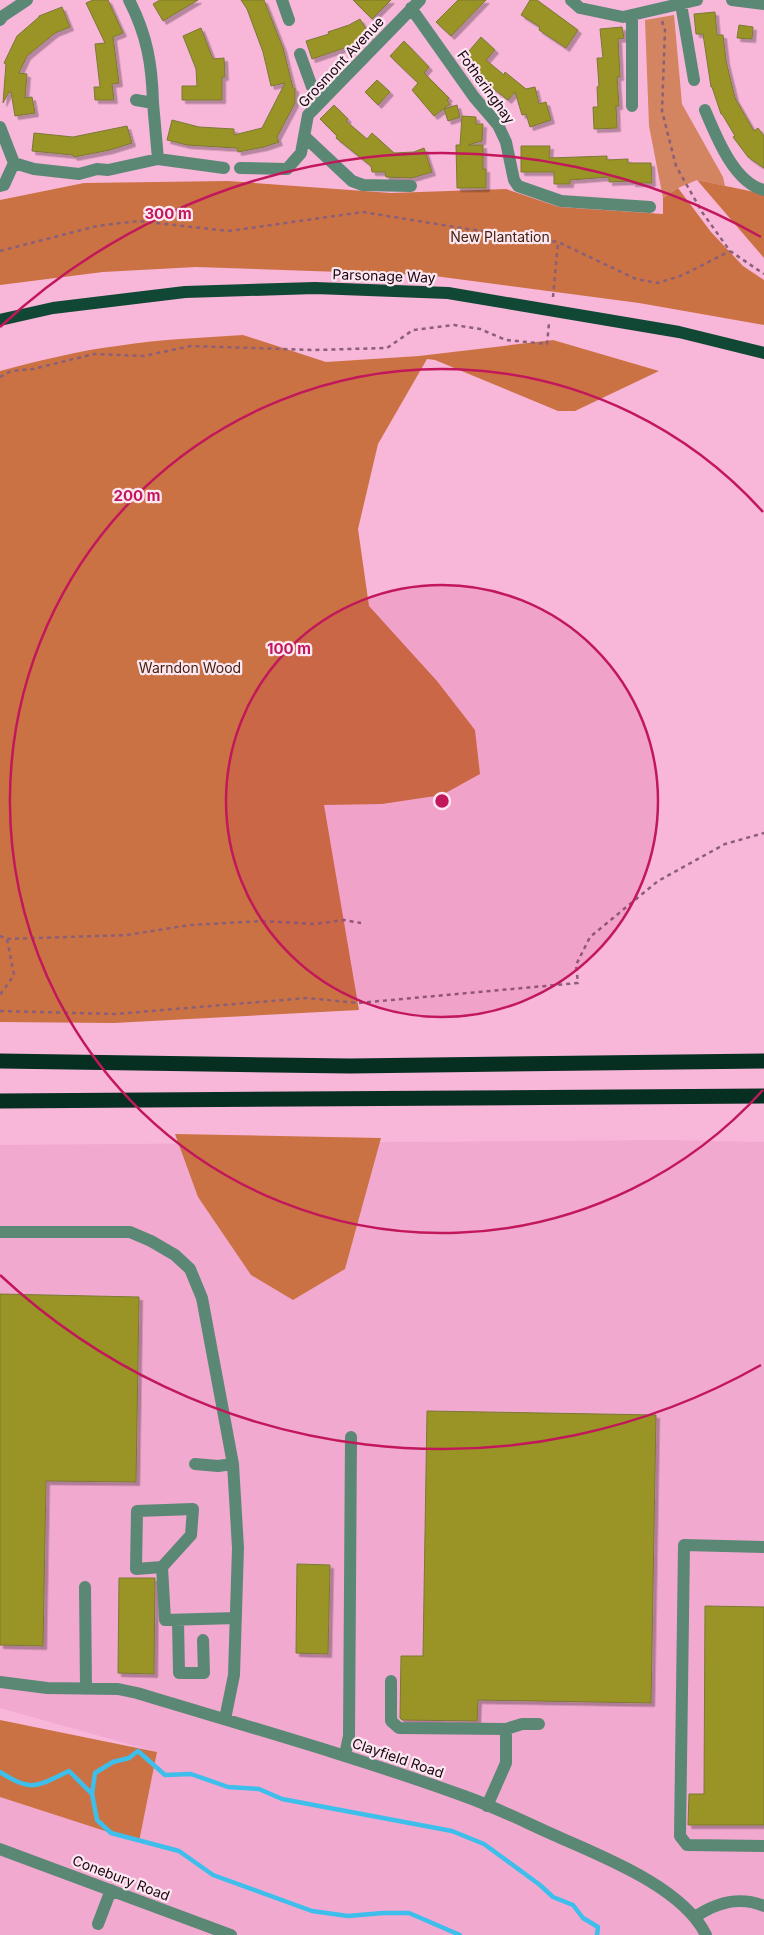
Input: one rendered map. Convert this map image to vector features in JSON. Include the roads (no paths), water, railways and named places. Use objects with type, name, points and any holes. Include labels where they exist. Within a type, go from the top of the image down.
[{"type":"highway","points":[[0,1061],[350,1066],[764,1061]]},
{"type":"highway","points":[[0,1101],[764,1096]]},
{"type":"main road","name":"Parsonage Way","points":[[0,320],[54,308],[185,292],[315,288],[448,293],[679,332],[764,353]]},
{"type":"street","points":[[0,20],[27,0]]},
{"type":"street","points":[[129,0],[141,24],[152,72],[158,160]]},
{"type":"street","points":[[282,0],[290,20]]},
{"type":"street","points":[[571,0],[580,8],[623,17],[690,1],[694,80]]},
{"type":"street","points":[[732,0],[764,4]]},
{"type":"street","name":"Grosmont Avenue","points":[[240,168],[287,169],[301,153],[308,115],[416,4]]},
{"type":"street","name":"Fotheringhay","points":[[416,4],[474,97],[498,125],[506,142],[514,180],[522,189],[561,201],[650,207]]},
{"type":"street","points":[[632,15],[632,106]]},
{"type":"street","points":[[300,54],[312,87],[324,98]]},
{"type":"street","points":[[136,100],[154,102]]},
{"type":"street","points":[[705,110],[720,145],[740,174],[757,188],[764,190]]},
{"type":"street","points":[[0,128],[14,163],[4,185],[0,186]]},
{"type":"street","points":[[304,136],[352,181],[363,185],[411,186]]},
{"type":"street","points":[[14,163],[34,169],[79,174],[97,169],[108,170],[158,160],[224,168]]},
{"type":"street","points":[[0,1232],[130,1232],[151,1241],[175,1255],[190,1269],[202,1298],[233,1464],[238,1548],[236,1618],[234,1675],[225,1719]]},
{"type":"street","points":[[345,1755],[349,1736],[351,1437]]},
{"type":"street","points":[[195,1464],[218,1466],[233,1464]]},
{"type":"street","points":[[162,1567],[136,1569],[136,1511],[192,1509],[191,1535],[162,1567],[165,1620],[236,1618]]},
{"type":"street","points":[[764,1547],[684,1545],[680,1836],[687,1845],[764,1846]]},
{"type":"street","points":[[85,1587],[86,1689]]},
{"type":"street","points":[[178,1620],[179,1673],[204,1673],[203,1640]]},
{"type":"street","points":[[391,1681],[391,1721],[399,1728],[506,1729],[522,1724],[539,1724]]},
{"type":"street","name":"Clayfield Road","points":[[0,1682],[47,1688],[118,1689],[136,1693],[345,1755],[466,1797],[618,1864],[679,1900],[695,1917],[706,1935]]},
{"type":"street","points":[[487,1806],[506,1763],[506,1729]]},
{"type":"street","name":"Conebury Road","points":[[0,1849],[228,1935]]},
{"type":"street","points":[[98,1924],[111,1890]]},
{"type":"street","points":[[695,1917],[708,1908],[726,1901],[750,1900],[764,1906]]},
{"type":"waterway","points":[[0,1772],[20,1783],[34,1785],[69,1771],[92,1794],[95,1773],[113,1762],[129,1758],[138,1751],[165,1775],[191,1774],[228,1787],[259,1789],[282,1799],[452,1831],[484,1844],[540,1885],[553,1897],[573,1905],[583,1918],[598,1927],[597,1935]]},
{"type":"waterway","points":[[92,1794],[97,1820],[111,1833],[179,1851],[213,1875],[312,1911],[348,1916],[409,1913],[460,1935]]},
{"type":"park label","name":"New Plantation","points":[[500,237]]},
{"type":"park label","name":"Warndon Wood","points":[[190,668]]}]
